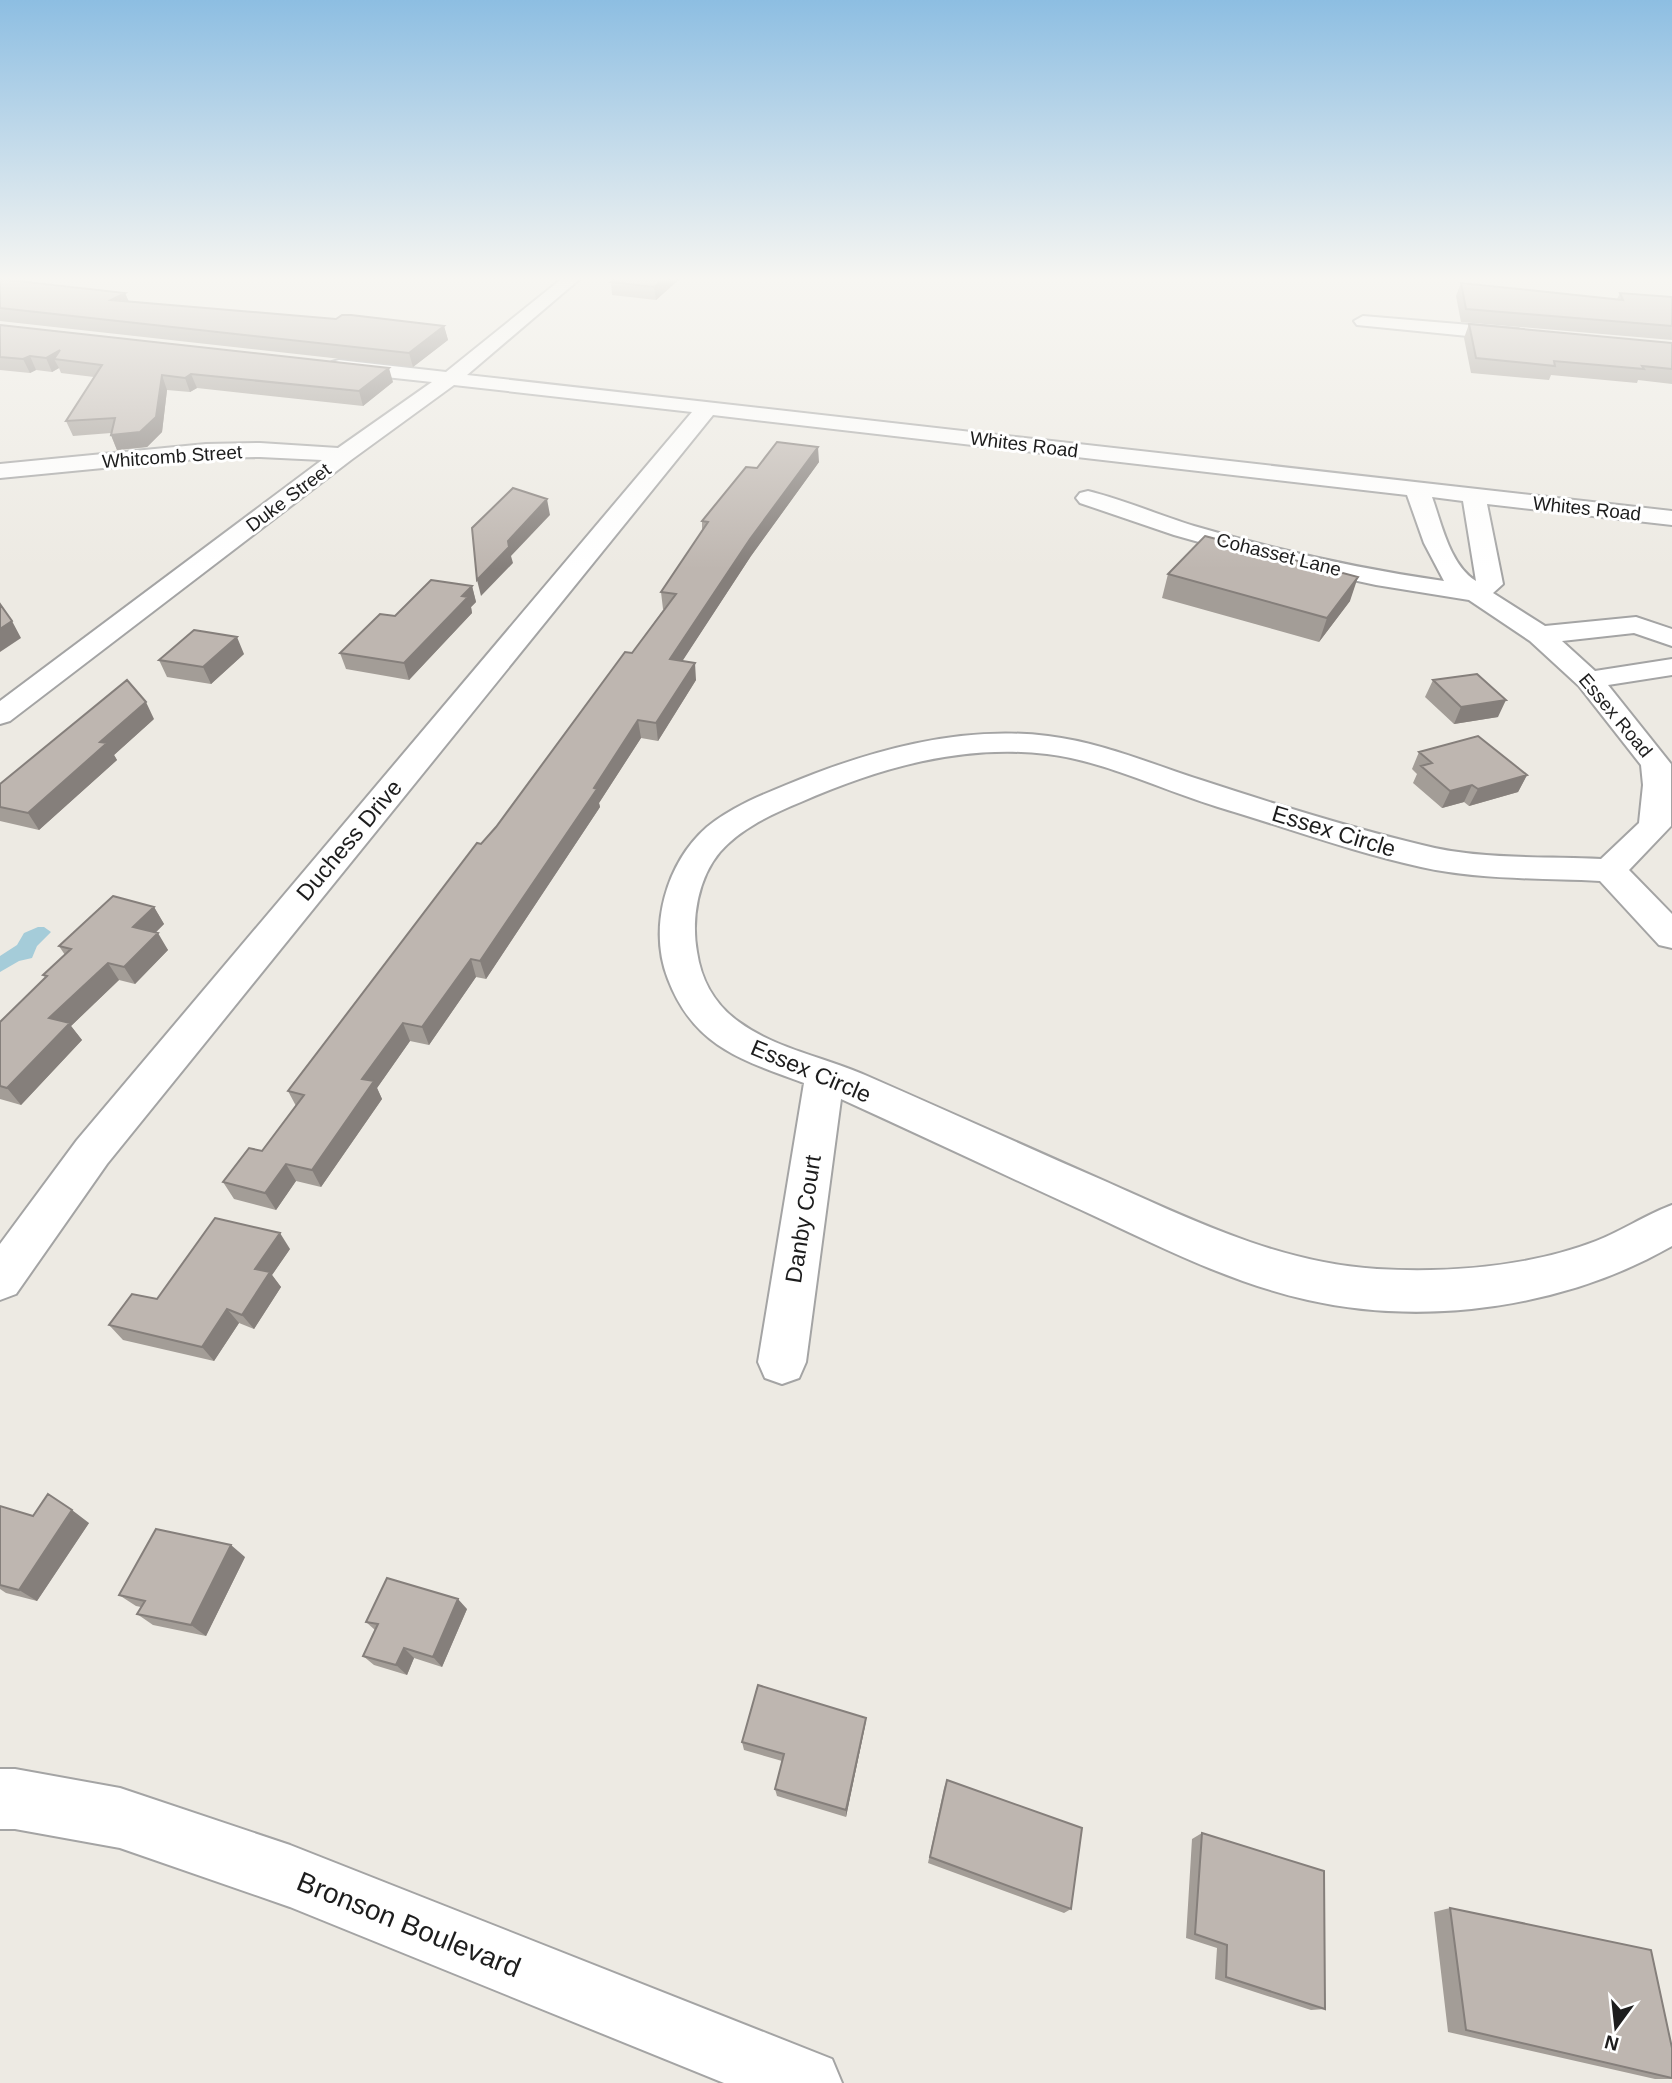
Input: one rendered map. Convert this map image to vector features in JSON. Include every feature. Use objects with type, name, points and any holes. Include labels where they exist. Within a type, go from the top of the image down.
[{"type":"street","name":"Whites Road","points":[[416,374],[1672,518]]},
{"type":"street","name":"Duke Street","points":[[0,715],[343,455],[456,374]]},
{"type":"street","name":"Duchess Drive","points":[[0,1280],[92,1152],[708,407]]},
{"type":"street","name":"Whitcomb Street","points":[[0,471],[206,451],[260,450],[343,455]]},
{"type":"street","name":"Essex Road","points":[[1417,489],[1436,543],[1456,580],[1540,635],[1588,680],[1656,764],[1659,785],[1655,826],[1609,870]]},
{"type":"street","points":[[1474,495],[1490,584],[1474,593]]},
{"type":"street","name":"Cohasset Lane","points":[[1088,498],[1184,530],[1323,566],[1425,587],[1474,593]]},
{"type":"street","points":[[1540,635],[1636,625],[1672,638]]},
{"type":"street","points":[[1588,680],[1672,667]]},
{"type":"street","name":"Essex Circle","points":[[1609,870],[1477,864],[1423,857],[1223,798],[1062,746],[1010,741],[909,754],[824,780],[752,812],[708,846],[694,867],[680,898],[675,946],[681,969],[699,1006],[724,1032],[756,1051],[825,1075],[1165,1228],[1259,1266],[1332,1285],[1406,1290],[1488,1287],[1542,1278],[1632,1247],[1672,1224]]},
{"type":"street","points":[[1609,870],[1672,936]]},
{"type":"street","name":"Danby Court","points":[[782,1362],[825,1075]]},
{"type":"street","name":"Bronson Boulevard","points":[[0,1800],[15,1799],[120,1818],[277,1872],[808,2083]]},
{"type":"water","points":[[44,927],[51,932],[37,946],[32,958],[19,961],[0,972],[0,956],[17,945],[24,933]]},
{"type":"building","points":[[96,374],[191,374],[185,378],[162,375],[156,417],[140,432],[111,435],[115,418],[66,421]]},
{"type":"building","points":[[193,374],[381,374],[359,391]]},
{"type":"building","points":[[777,442],[818,447],[750,539],[670,659],[695,663],[656,723],[638,720],[594,788],[597,789],[480,961],[471,959],[422,1027],[403,1023],[362,1079],[374,1081],[312,1170],[286,1164],[265,1193],[223,1182],[249,1148],[262,1151],[304,1095],[288,1091],[477,843],[481,844],[496,827],[625,652],[632,653],[676,594],[661,592],[708,522],[702,521],[746,467],[757,468]]},
{"type":"building","points":[[513,488],[547,499],[508,541],[509,547],[477,580],[472,528]]},
{"type":"building","points":[[1205,536],[1358,577],[1327,618],[1168,574]]},
{"type":"building","points":[[431,580],[472,586],[462,596],[468,597],[404,663],[340,653],[380,614],[395,616]]},
{"type":"building","points":[[0,604],[12,621],[0,629]]},
{"type":"building","points":[[194,630],[237,637],[203,667],[159,660]]},
{"type":"building","points":[[1477,674],[1506,700],[1461,707],[1433,680]]},
{"type":"building","points":[[127,680],[146,702],[100,742],[107,743],[28,813],[0,807],[0,784]]},
{"type":"building","points":[[1478,736],[1527,775],[1478,789],[1472,785],[1450,791],[1421,766],[1432,763],[1419,752]]},
{"type":"building","points":[[113,896],[154,907],[133,927],[158,933],[124,967],[108,963],[49,1018],[70,1023],[7,1088],[0,1086],[0,1022],[71,949],[59,946]]},
{"type":"building","points":[[215,1218],[280,1233],[255,1269],[270,1272],[242,1315],[227,1309],[202,1347],[109,1325],[132,1294],[157,1299]]},
{"type":"building","points":[[48,1494],[72,1510],[19,1590],[0,1585],[0,1506],[33,1516]]},
{"type":"building","points":[[156,1529],[231,1545],[191,1625],[137,1614],[145,1601],[119,1595]]},
{"type":"building","points":[[387,1578],[458,1599],[433,1657],[404,1648],[396,1665],[363,1656],[378,1624],[366,1622]]},
{"type":"building","points":[[758,1685],[866,1718],[846,1810],[775,1789],[784,1754],[742,1742]]},
{"type":"building","points":[[947,1780],[1082,1828],[1071,1909],[930,1857]]},
{"type":"building","points":[[1202,1833],[1324,1871],[1325,2009],[1226,1977],[1227,1945],[1195,1934]]},
{"type":"building","points":[[1450,1908],[1651,1950],[1672,2048],[1672,2078],[1466,2030]]}]
